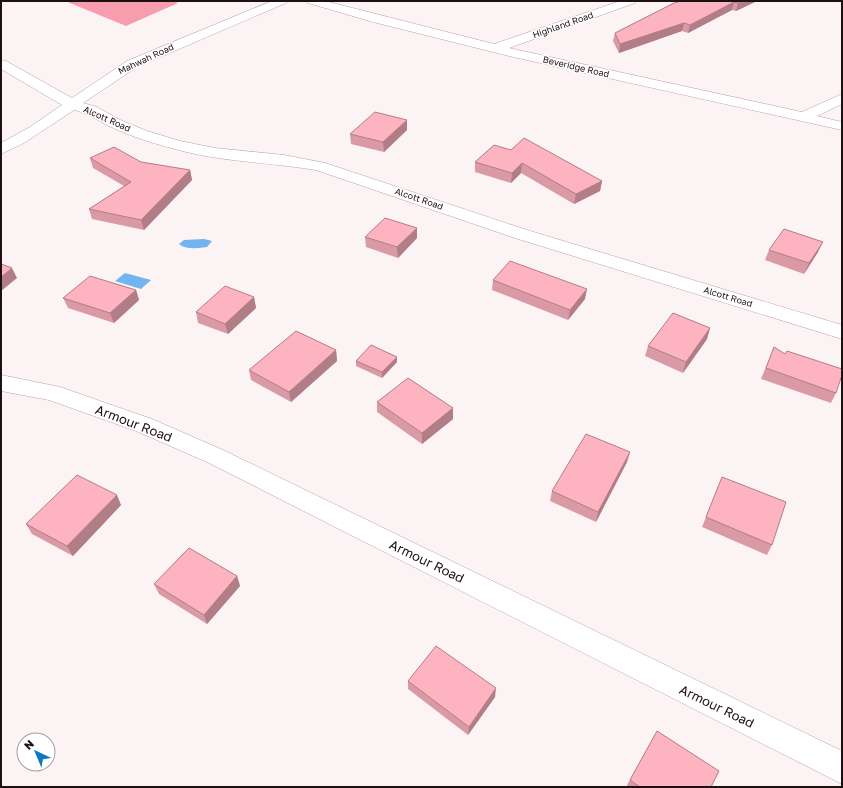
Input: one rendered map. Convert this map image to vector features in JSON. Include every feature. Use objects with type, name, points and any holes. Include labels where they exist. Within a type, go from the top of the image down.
[{"type":"street","name":"Mahwah Road","points":[[1,149],[14,143],[73,105],[110,77],[132,64],[282,1]]},
{"type":"street","name":"Beveridge Road","points":[[312,1],[420,30],[496,48],[842,126]]},
{"type":"street","name":"Highland Road","points":[[496,48],[631,1]]},
{"type":"street","name":"Alcott Road","points":[[1,64],[73,105],[92,110],[113,122],[142,134],[176,145],[215,153],[284,160],[319,166],[521,234],[842,332]]},
{"type":"street","points":[[804,117],[842,98]]},
{"type":"street","name":"Armour Road","points":[[1,383],[52,393],[144,426],[215,456],[842,768]]},
{"type":"shaded area","points":[[65,1],[173,1],[178,3],[126,26]]},
{"type":"water","points":[[204,239],[212,241],[207,247],[193,248],[185,247],[179,244],[184,240]]},
{"type":"water","points":[[125,273],[151,280],[141,289],[115,281]]},
{"type":"building","points":[[681,1],[742,1],[738,3],[734,2],[690,25],[684,23],[620,44],[615,33],[674,3]]},
{"type":"building","points":[[375,112],[407,120],[383,142],[350,134]]},
{"type":"building","points":[[524,138],[602,181],[576,194],[522,163],[512,173],[475,162],[494,145],[511,150]]},
{"type":"building","points":[[114,147],[141,162],[190,170],[141,220],[89,209],[131,182],[90,158]]},
{"type":"building","points":[[385,218],[417,228],[397,247],[365,237]]},
{"type":"building","points":[[784,229],[823,242],[809,263],[769,250]]},
{"type":"building","points":[[510,261],[587,289],[570,310],[493,280]]},
{"type":"building","points":[[1,264],[12,268],[1,277]]},
{"type":"building","points":[[90,276],[136,290],[110,313],[63,298]]},
{"type":"building","points":[[225,286],[254,297],[225,324],[196,312]]},
{"type":"building","points":[[673,313],[710,328],[686,362],[648,346]]},
{"type":"building","points":[[296,331],[336,350],[289,392],[249,370]]},
{"type":"building","points":[[371,345],[397,357],[382,372],[356,361]]},
{"type":"building","points":[[774,347],[785,354],[787,351],[842,369],[842,375],[836,393],[766,368]]},
{"type":"building","points":[[408,378],[453,408],[422,433],[377,402]]},
{"type":"building","points":[[586,434],[630,452],[598,512],[552,491]]},
{"type":"building","points":[[77,475],[117,495],[67,546],[26,524]]},
{"type":"building","points":[[722,477],[786,502],[772,545],[706,517]]},
{"type":"building","points":[[189,548],[237,576],[204,615],[154,584]]},
{"type":"building","points":[[436,646],[496,688],[469,727],[408,681]]},
{"type":"building","points":[[657,731],[719,771],[711,787],[640,787],[630,780]]}]
